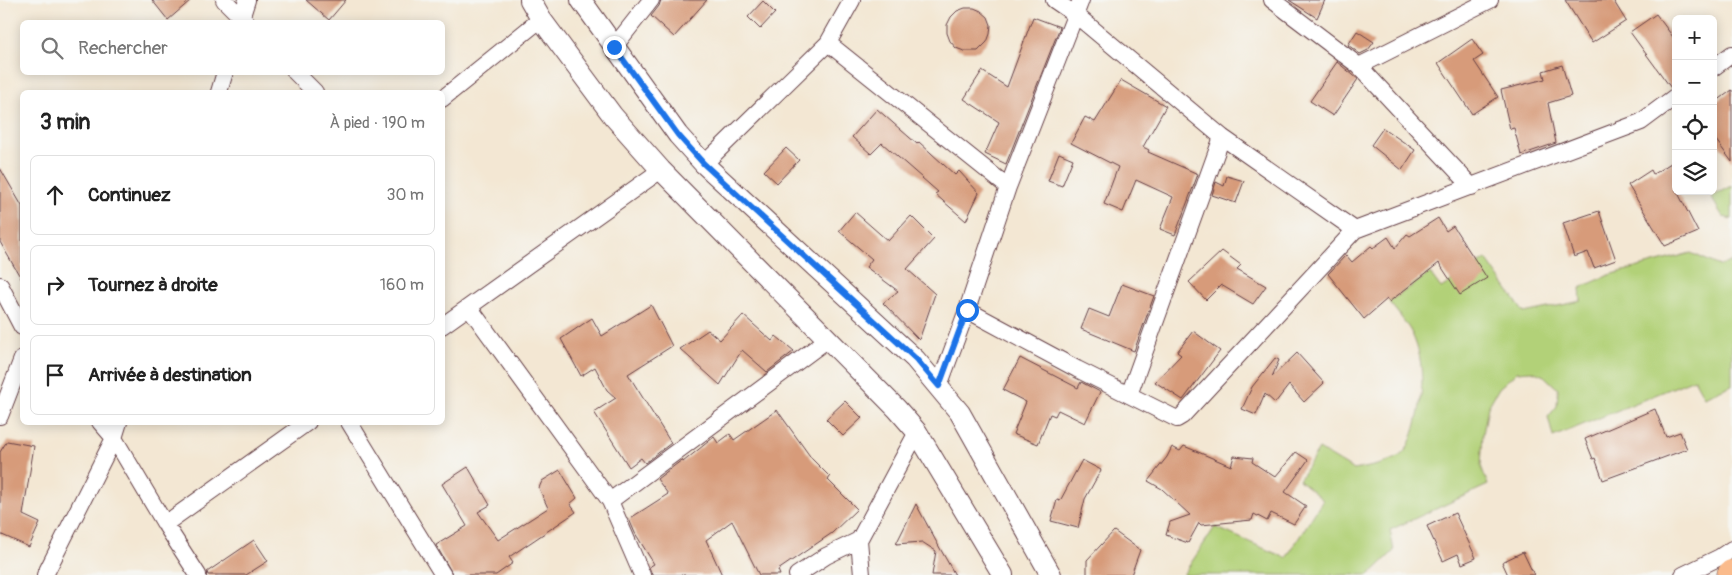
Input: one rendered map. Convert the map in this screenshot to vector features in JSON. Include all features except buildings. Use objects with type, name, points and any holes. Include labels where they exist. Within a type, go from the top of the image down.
[{"type":"street","points":[[224,0],[241,20]]},
{"type":"street","points":[[242,20],[247,0]]},
{"type":"street","points":[[530,0],[541,19],[613,116],[661,170],[897,409],[916,432],[1003,575]]},
{"type":"street","points":[[581,0],[678,135],[704,164],[916,359],[939,386],[960,413],[1051,575]]},
{"type":"street","points":[[614,47],[651,0]]},
{"type":"street","points":[[704,164],[828,43],[852,0]]},
{"type":"street","points":[[1054,0],[1078,7],[1222,137],[1355,230]]},
{"type":"street","points":[[1272,0],[1359,66],[1472,187]]},
{"type":"street","points":[[1359,66],[1478,3]]},
{"type":"street","points":[[939,386],[967,310],[1008,187],[1078,7]]},
{"type":"street","points":[[445,97],[541,19]]},
{"type":"street","points":[[828,43],[1008,187]]},
{"type":"street","points":[[1717,65],[1732,54]]},
{"type":"street","points":[[220,90],[224,75]]},
{"type":"street","points":[[298,75],[313,90]]},
{"type":"street","points":[[967,310],[1177,419],[1182,416],[1355,230],[1642,122],[1672,99]]},
{"type":"street","points":[[1129,394],[1222,137]]},
{"type":"street","points":[[445,324],[661,170]]},
{"type":"street","points":[[0,285],[20,322]]},
{"type":"street","points":[[469,307],[610,501],[642,575]]},
{"type":"street","points":[[610,501],[828,339]]},
{"type":"street","points":[[0,416],[20,364]]},
{"type":"street","points":[[103,425],[114,438],[198,575]]},
{"type":"street","points":[[45,575],[114,438],[118,425]]},
{"type":"street","points":[[165,524],[304,425]]},
{"type":"street","points":[[351,425],[443,575]]},
{"type":"street","points":[[862,575],[859,540],[916,432]]},
{"type":"street","points":[[797,575],[826,556],[859,540]]},
{"type":"street","points":[[1683,575],[1720,557],[1732,548]]},
{"type":"green space","points":[[1732,186],[1732,219],[1723,217],[1711,197]]},
{"type":"green space","points":[[1691,253],[1720,266],[1732,261],[1732,385],[1704,397],[1694,379],[1553,437],[1548,417],[1557,406],[1558,389],[1544,376],[1532,371],[1517,372],[1499,388],[1488,407],[1483,434],[1481,466],[1488,485],[1390,530],[1394,551],[1369,575],[1183,575],[1215,527],[1286,558],[1323,500],[1299,480],[1319,449],[1354,470],[1388,462],[1404,452],[1411,439],[1418,416],[1422,372],[1415,340],[1403,319],[1389,302],[1430,273],[1441,288],[1486,259],[1524,313],[1581,301],[1580,288],[1609,275]]},
{"type":"route","points":[[614,47],[678,135],[704,164],[916,359],[939,386],[967,310]]}]
